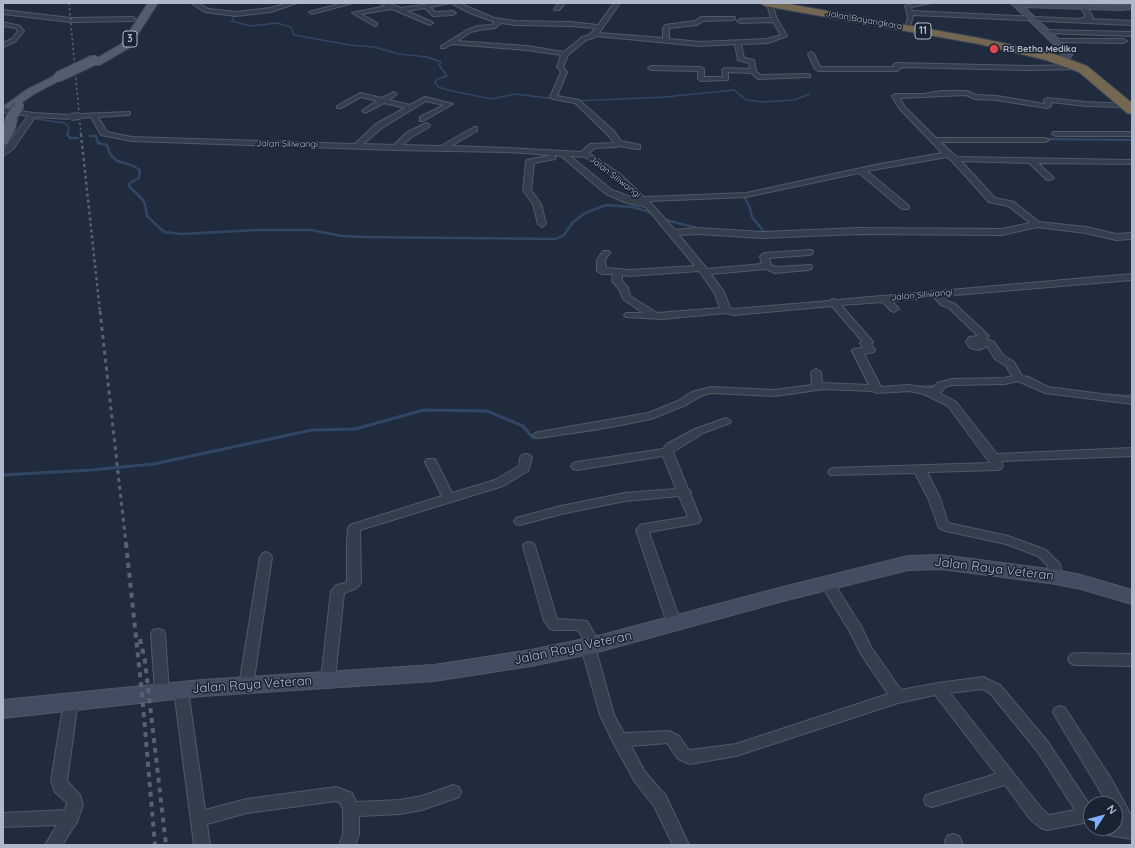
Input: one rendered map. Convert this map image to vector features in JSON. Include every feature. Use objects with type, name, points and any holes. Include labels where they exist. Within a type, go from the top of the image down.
[{"type":"highway","name":"Jalan Bayangkara","points":[[768,3],[1003,45],[1060,60],[1079,67]]},
{"type":"highway","name":"11","points":[[1079,67],[1128,104]]},
{"type":"main road","name":"3","points":[[95,62],[119,43],[133,19],[145,3]]},
{"type":"main road","name":"3","points":[[9,112],[61,78],[125,46],[141,19],[153,3]]},
{"type":"main road","points":[[3,141],[9,129],[9,112]]},
{"type":"street","points":[[194,3],[204,6],[207,11],[236,14],[271,10],[294,3]]},
{"type":"street","points":[[312,12],[350,3]]},
{"type":"street","points":[[383,3],[430,23]]},
{"type":"street","points":[[400,10],[448,3]]},
{"type":"street","points":[[454,3],[482,17],[499,21],[570,24],[600,28]]},
{"type":"street","points":[[557,9],[562,3]]},
{"type":"street","points":[[617,3],[595,34],[591,37],[584,38],[565,54],[560,67],[564,72],[553,97],[577,101],[611,133],[618,143]]},
{"type":"street","points":[[595,34],[700,44],[768,41],[783,37],[768,3]]},
{"type":"street","points":[[908,28],[911,17],[908,6],[910,4],[928,3]]},
{"type":"street","points":[[1016,4],[1083,5],[1121,8],[1131,7]]},
{"type":"street","points":[[1016,4],[1047,32],[1068,54],[1060,60]]},
{"type":"street","points":[[1081,22],[1080,19],[1090,18],[1083,5]]},
{"type":"street","points":[[426,6],[433,14],[453,13]]},
{"type":"street","points":[[375,24],[355,13],[392,7]]},
{"type":"street","points":[[3,12],[71,20],[133,19]]},
{"type":"street","points":[[910,13],[1132,24]]},
{"type":"street","points":[[666,40],[667,26],[697,23],[701,18],[733,18]]},
{"type":"street","points":[[740,20],[776,20]]},
{"type":"street","points":[[444,47],[471,30],[492,27],[499,21]]},
{"type":"street","points":[[3,24],[18,27],[21,31],[14,40],[3,45]]},
{"type":"street","points":[[1047,32],[1132,34]]},
{"type":"street","points":[[1057,42],[1132,41]]},
{"type":"street","points":[[451,42],[527,48],[565,54]]},
{"type":"street","points":[[738,43],[741,60],[752,61],[754,71],[760,77],[808,76]]},
{"type":"street","points":[[811,54],[818,69],[897,69],[898,68],[896,65],[1035,68],[1079,67]]},
{"type":"street","points":[[651,68],[701,69],[701,79],[726,79],[725,70],[754,71]]},
{"type":"street","points":[[1037,224],[1011,204],[992,200],[955,159],[948,154],[901,107],[895,96],[924,96],[941,93],[967,93],[975,97],[997,98],[1047,106],[1049,105],[1047,100],[1086,104],[1128,104]]},
{"type":"street","points":[[339,107],[363,94],[383,101],[411,107]]},
{"type":"street","points":[[365,111],[394,94]]},
{"type":"street","points":[[357,146],[378,126],[425,99],[450,104],[424,122],[395,148]]},
{"type":"street","points":[[9,112],[75,117],[128,113]]},
{"type":"street","points":[[3,154],[10,148],[33,115]]},
{"type":"street","name":"Jalan Siliwangi","points":[[93,116],[104,133],[132,139],[395,148],[508,150],[584,154],[617,176],[646,202],[663,220],[672,233],[704,270],[719,292],[726,310],[734,312],[833,302],[1132,277]]},
{"type":"street","points":[[442,149],[474,129]]},
{"type":"street","points":[[1056,134],[1132,134]]},
{"type":"street","points":[[934,140],[1045,140]]},
{"type":"street","points":[[584,154],[593,146],[618,143],[637,147]]},
{"type":"street","points":[[542,224],[537,204],[527,190],[530,162],[566,154],[609,192],[630,201],[646,202],[746,195],[948,154]]},
{"type":"street","points":[[955,159],[1132,162]]},
{"type":"street","points":[[1031,160],[1050,178]]},
{"type":"street","points":[[862,171],[905,207]]},
{"type":"street","points":[[672,233],[698,231],[762,235],[859,231],[1002,232],[1037,224],[1086,230],[1130,239]]},
{"type":"street","points":[[767,266],[763,257],[765,256],[809,252]]},
{"type":"street","points":[[606,253],[601,260],[602,271],[630,273],[767,266],[775,270],[808,267]]},
{"type":"street","points":[[616,271],[618,274],[617,281],[624,288],[626,297],[655,316]]},
{"type":"street","points":[[936,294],[967,319],[984,336],[1000,357],[1010,364],[1018,378]]},
{"type":"street","points":[[884,298],[894,309]]},
{"type":"street","points":[[833,302],[868,342],[865,343],[870,350],[857,351],[877,389]]},
{"type":"street","points":[[629,315],[655,316],[726,310]]},
{"type":"street","points":[[927,391],[938,390],[941,385],[952,382],[1005,381],[1018,378],[1024,379],[1045,390],[1132,401]]},
{"type":"street","points":[[538,434],[611,424],[651,416],[682,403],[696,394],[711,390],[774,393],[816,380],[877,389],[909,388],[927,391],[945,399],[952,404],[994,458],[997,465],[834,472]]},
{"type":"street","points":[[577,466],[667,452],[671,447],[699,431],[726,421]]},
{"type":"street","points":[[667,452],[685,492],[695,520],[644,528],[642,530],[674,623]]},
{"type":"street","points":[[994,458],[1132,452]]},
{"type":"street","points":[[328,679],[338,591],[354,583],[354,528],[499,483],[524,468],[526,458]]},
{"type":"street","points":[[431,462],[448,498]]},
{"type":"street","points":[[919,469],[934,498],[943,525],[946,527],[994,537],[1038,551],[1049,558],[1054,564],[1056,577]]},
{"type":"street","points":[[520,521],[561,510],[625,497],[685,492]]},
{"type":"street","points":[[529,546],[553,624],[582,625],[591,646],[608,715],[619,740],[640,777],[660,801],[681,845]]},
{"type":"street","points":[[246,686],[266,557]]},
{"type":"street","name":"Jalan Raya Veteran","points":[[3,709],[172,691],[328,679],[434,673],[531,658],[591,646],[893,566],[925,562],[941,562],[1056,577],[1080,582],[1132,598]]},
{"type":"street","points":[[827,583],[856,630],[866,650],[898,698]]},
{"type":"street","points":[[158,634],[172,691],[202,845]]},
{"type":"street","points":[[1075,659],[1132,660]]},
{"type":"street","points":[[619,740],[669,737],[674,740],[683,754],[690,757],[736,750],[898,698],[977,682],[989,685],[995,689],[1043,747],[1083,809]]},
{"type":"street","points":[[938,689],[1036,814],[1047,823],[1083,819]]},
{"type":"street","points":[[53,845],[71,817],[75,805],[74,800],[60,787],[59,781],[71,701]]},
{"type":"street","points":[[1060,712],[1106,785],[1132,832]]},
{"type":"street","points":[[932,800],[1008,777]]},
{"type":"street","points":[[355,809],[422,803],[453,792]]},
{"type":"street","points":[[198,819],[247,806],[336,794],[346,798],[355,809],[351,835],[347,845]]},
{"type":"street","points":[[3,820],[71,817]]},
{"type":"waterway","points":[[197,3],[212,10]]},
{"type":"waterway","points":[[1081,3],[1100,5]]},
{"type":"waterway","points":[[230,14],[234,17],[232,21],[251,26],[277,23],[291,27],[294,35],[350,45],[374,47],[399,54],[427,57],[441,62],[439,65],[447,76],[437,79],[435,82],[438,87],[448,90],[491,99],[515,94],[556,99]]},
{"type":"waterway","points":[[576,101],[665,97],[734,90],[746,100],[763,102],[794,100],[810,94]]},
{"type":"waterway","points":[[36,119],[65,123],[69,127],[67,134]]},
{"type":"waterway","points":[[67,134],[70,138],[78,138]]},
{"type":"waterway","points":[[90,136],[96,136],[98,143],[107,145],[110,154],[117,161],[131,165],[140,170],[139,178],[130,183],[129,186],[142,199],[145,204],[147,216],[164,232],[181,234],[258,230],[311,230],[342,236],[365,237],[556,239],[564,235],[573,222],[585,213],[606,205],[632,207],[647,211],[655,216]]},
{"type":"waterway","points":[[1044,139],[1132,140]]},
{"type":"waterway","points":[[940,140],[951,153]]},
{"type":"waterway","points":[[748,196],[744,197],[750,208],[752,217],[765,233],[762,233]]},
{"type":"waterway","points":[[662,219],[701,229]]},
{"type":"waterway","points":[[918,387],[939,386]]},
{"type":"waterway","points":[[787,394],[807,391]]},
{"type":"waterway","points":[[692,401],[704,394]]},
{"type":"waterway","points":[[1106,395],[1132,396]]},
{"type":"waterway","points":[[3,475],[91,470],[154,464],[312,430],[355,429],[424,410],[487,411],[523,426],[533,438],[539,437]]},
{"type":"waterway","points":[[572,433],[598,429]]},
{"type":"railway","points":[[69,3],[81,135]]},
{"type":"railway","points":[[81,134],[100,312]]},
{"type":"railway","points":[[100,311],[126,544]]},
{"type":"railway","points":[[126,543],[142,694],[155,845]]},
{"type":"railway","points":[[140,639],[145,661],[166,845]]},
{"type":"place","name":"RS Betha Medika","points":[[994,49]]}]
